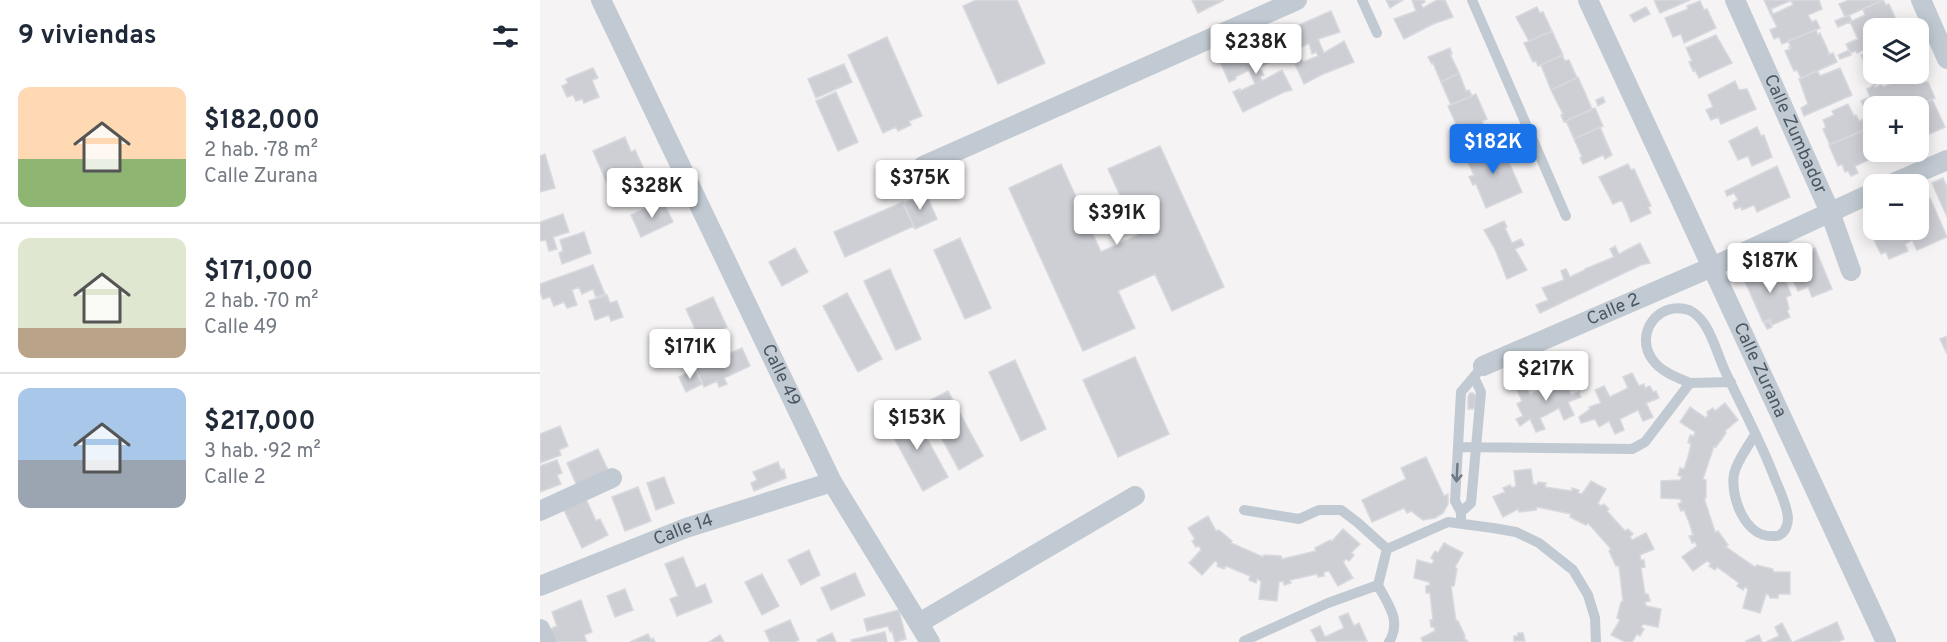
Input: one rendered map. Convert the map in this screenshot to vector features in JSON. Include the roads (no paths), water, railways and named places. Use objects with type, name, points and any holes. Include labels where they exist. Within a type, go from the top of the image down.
[{"type":"street","name":"Calle 49","points":[[600,0],[832,482],[930,642]]},
{"type":"street","points":[[923,166],[1297,0]]},
{"type":"street","name":"Calle Zurana","points":[[1588,0],[1886,642]]},
{"type":"street","name":"Calle Zumbador","points":[[1735,0],[1830,212],[1851,271]]},
{"type":"street","points":[[1921,0],[1947,59]]},
{"type":"street","points":[[1914,174],[1947,160]]},
{"type":"street","name":"Calle 2","points":[[1478,372],[1863,197]]},
{"type":"street","points":[[540,511],[612,478]]},
{"type":"street","name":"Calle 14","points":[[540,586],[686,528],[832,482]]},
{"type":"street","points":[[919,623],[1135,496]]},
{"type":"street","points":[[540,629],[546,642]]},
{"type":"lane","points":[[1362,0],[1377,33]]},
{"type":"lane","points":[[1472,0],[1566,216]]},
{"type":"lane","points":[[1731,382],[1690,383],[1661,369],[1646,349],[1645,337],[1649,325],[1657,316],[1678,308],[1689,310],[1698,316],[1711,335],[1731,382],[1755,434],[1784,500],[1788,519],[1785,531],[1779,536],[1766,537],[1756,533],[1747,523],[1736,498],[1734,473],[1755,434]]},
{"type":"lane","points":[[1461,517],[1455,501],[1461,392],[1478,372]]},
{"type":"lane","points":[[1388,549],[1461,517],[1471,503],[1481,392],[1478,372]]},
{"type":"lane","points":[[1458,447],[1632,449],[1645,442],[1690,383]]},
{"type":"lane","points":[[1244,510],[1299,519],[1319,510],[1341,510],[1388,549]]},
{"type":"lane","points":[[1461,517],[1516,532],[1539,543],[1573,570],[1588,595],[1595,618],[1596,642]]},
{"type":"lane","points":[[1388,549],[1378,585],[1395,620],[1389,642]]},
{"type":"lane","points":[[1244,641],[1328,603],[1378,585]]}]
